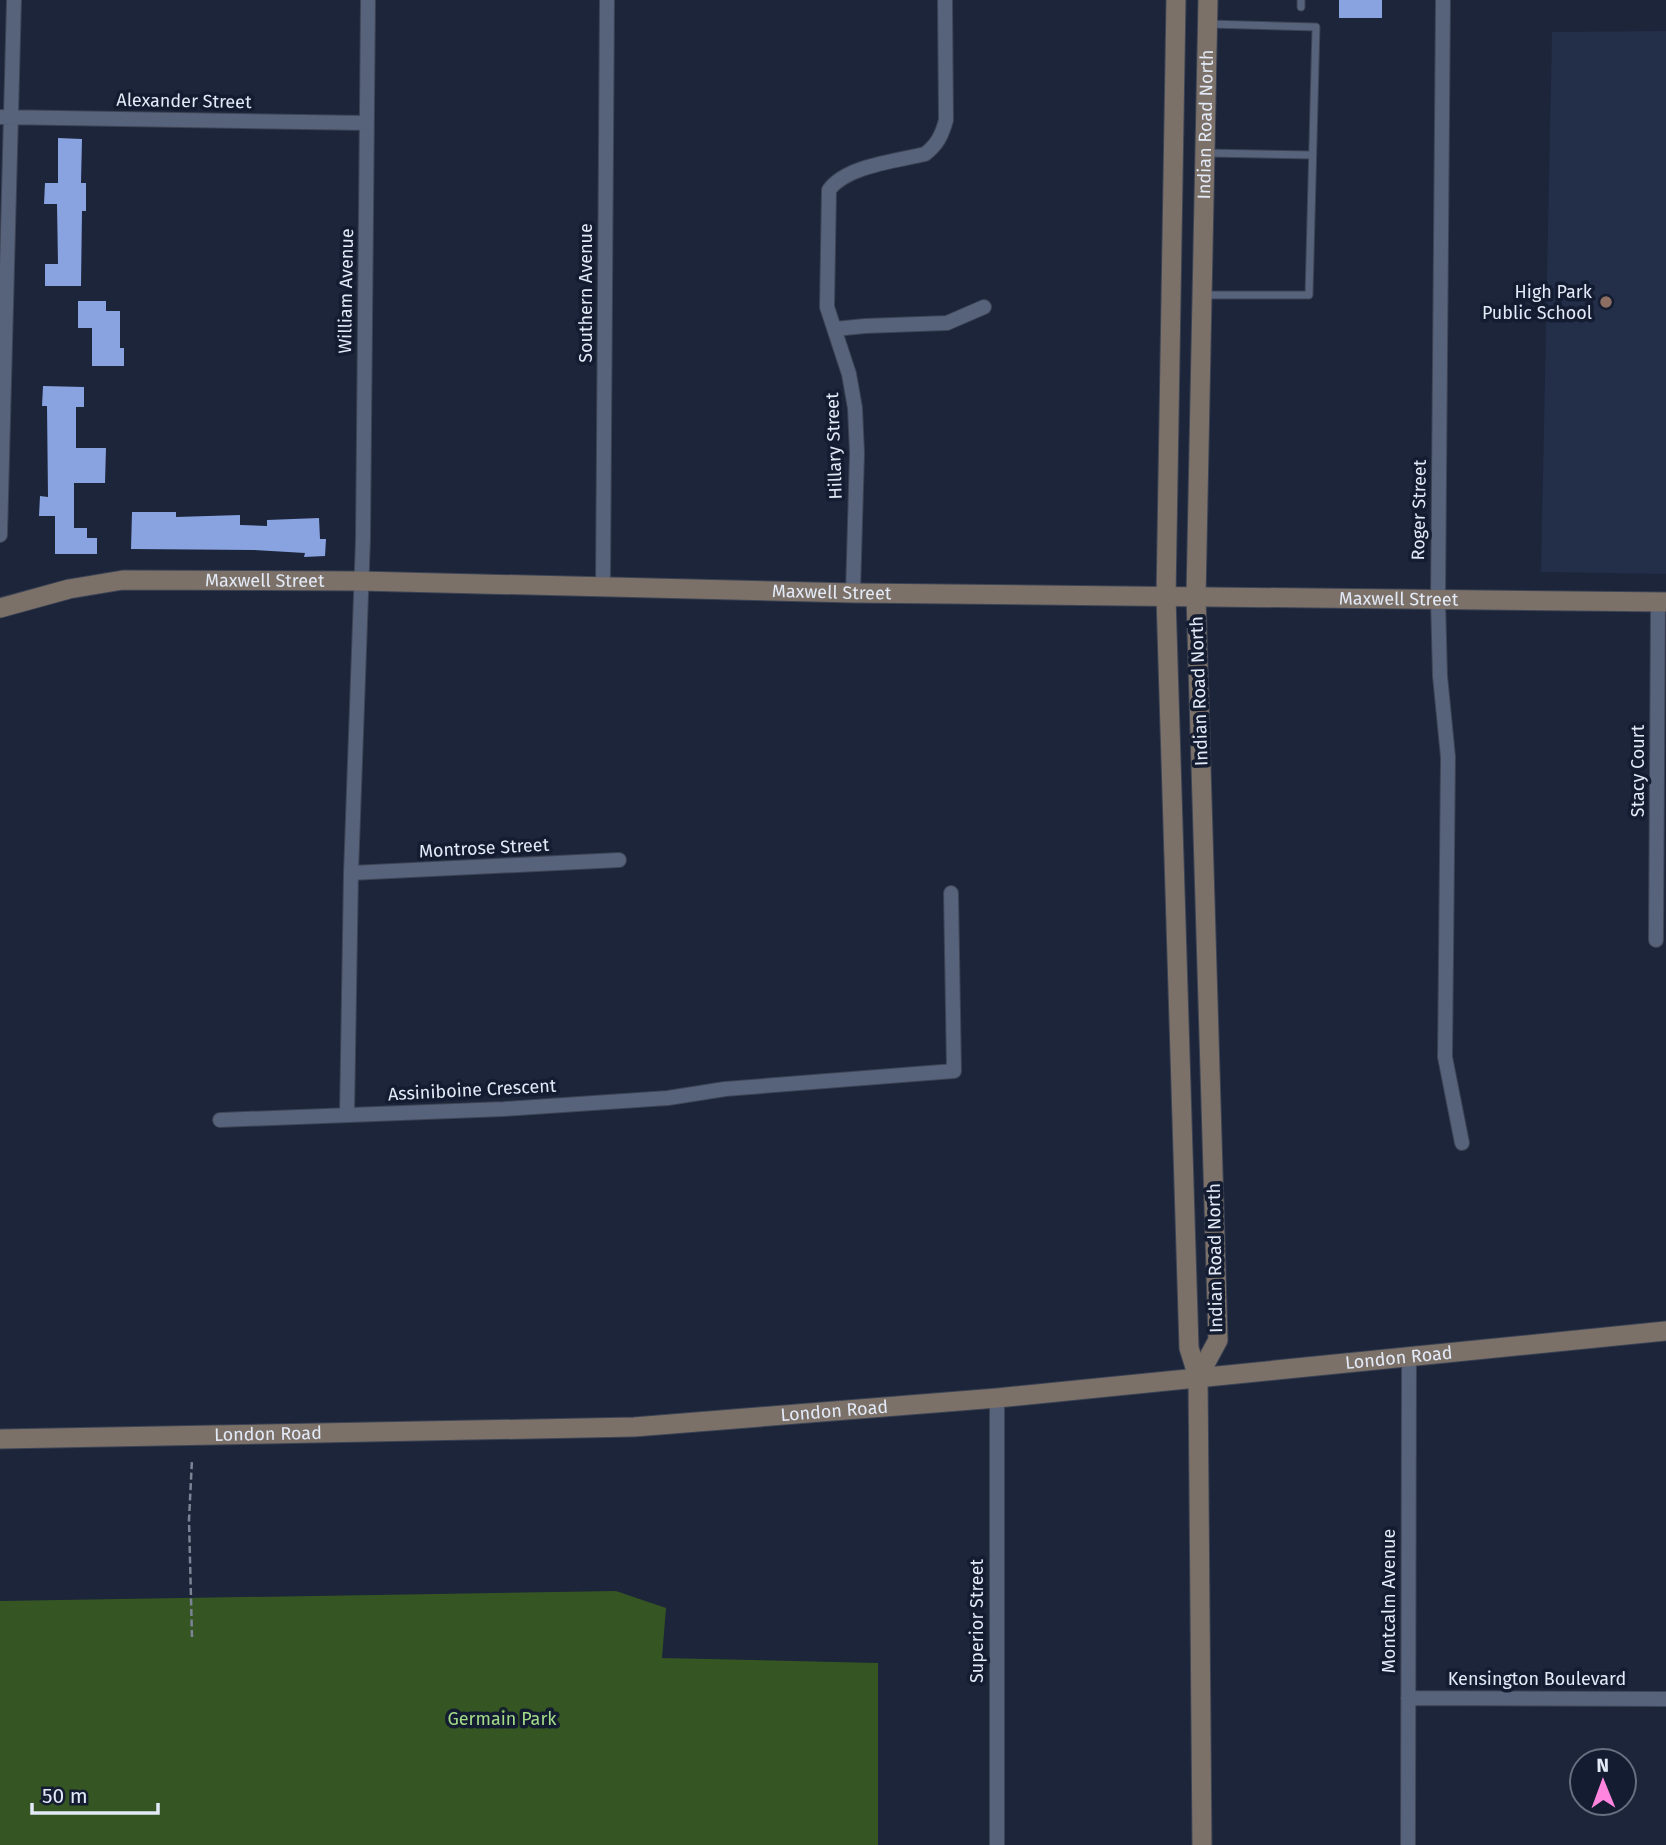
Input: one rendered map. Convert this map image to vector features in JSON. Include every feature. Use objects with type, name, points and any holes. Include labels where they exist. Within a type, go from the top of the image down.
[{"type":"main road","name":"Indian Road North","points":[[1176,0],[1166,597],[1189,1348],[1198,1377],[1202,1845]]},
{"type":"main road","name":"Indian Road North","points":[[1198,1377],[1218,1340],[1196,597],[1208,0]]},
{"type":"main road","name":"Maxwell Street","points":[[0,608],[69,589],[123,580],[360,581],[853,593],[1662,602]]},
{"type":"main road","name":"London Road","points":[[0,1439],[634,1427],[997,1398],[1666,1331]]},
{"type":"street","points":[[0,535],[6,117],[14,0]]},
{"type":"street","name":"William Avenue","points":[[360,581],[363,539],[368,0]]},
{"type":"street","name":"Southern Avenue","points":[[603,586],[607,0]]},
{"type":"street","name":"Hillary Street","points":[[853,593],[858,453],[855,408],[849,374],[831,319],[826,294],[829,190],[835,181],[846,174],[925,154],[942,135],[946,120],[945,0]]},
{"type":"street","name":"Roger Street","points":[[1443,0],[1438,600],[1440,676],[1448,757],[1444,1057],[1462,1143]]},
{"type":"street","name":"Alexander Street","points":[[6,117],[367,123]]},
{"type":"street","points":[[835,329],[851,326],[947,323],[985,307]]},
{"type":"street","points":[[220,1120],[347,1115],[360,581]]},
{"type":"street","name":"Stacy Court","points":[[1656,940],[1662,602]]},
{"type":"street","name":"Montrose Street","points":[[351,873],[619,860]]},
{"type":"street","name":"Assiniboine Crescent","points":[[347,1115],[504,1109],[668,1098],[725,1089],[954,1071],[951,893]]},
{"type":"street","name":"Montcalm Avenue","points":[[1408,1845],[1409,1357]]},
{"type":"street","name":"Superior Street","points":[[997,1398],[997,1845]]},
{"type":"street","name":"Kensington Boulevard","points":[[1408,1698],[1666,1699]]},
{"type":"lane","points":[[1202,296],[1309,295],[1316,27],[1208,24]]},
{"type":"lane","points":[[1205,153],[1312,155]]},
{"type":"path","points":[[192,1459],[189,1520],[192,1637]]},
{"type":"shaded area","name":"High Park Public School","points":[[1666,31],[1666,574],[1541,572],[1552,32]]},
{"type":"green space","name":"Germain Park","points":[[616,1591],[666,1608],[662,1658],[878,1663],[878,1845],[0,1845],[0,1601]]},
{"type":"building","points":[[1339,0],[1382,0],[1382,18],[1339,18]]},
{"type":"building","points":[[58,138],[82,139],[81,183],[86,183],[86,211],[82,211],[81,286],[45,286],[45,264],[58,264],[57,204],[44,204],[45,183],[58,183]]},
{"type":"building","points":[[78,301],[106,301],[106,311],[120,311],[120,348],[124,348],[124,366],[92,366],[92,328],[78,328]]},
{"type":"building","points":[[43,386],[84,387],[84,407],[76,407],[76,448],[106,448],[105,483],[74,483],[74,528],[87,528],[87,538],[97,538],[97,554],[55,554],[55,516],[39,516],[40,496],[48,497],[47,406],[42,406]]},
{"type":"building","points":[[132,512],[176,512],[176,517],[240,515],[240,525],[267,526],[267,520],[319,518],[320,539],[326,539],[325,556],[304,557],[305,553],[254,550],[131,549]]},
{"type":"place","name":"High Park Public School","points":[[1606,302]]}]
